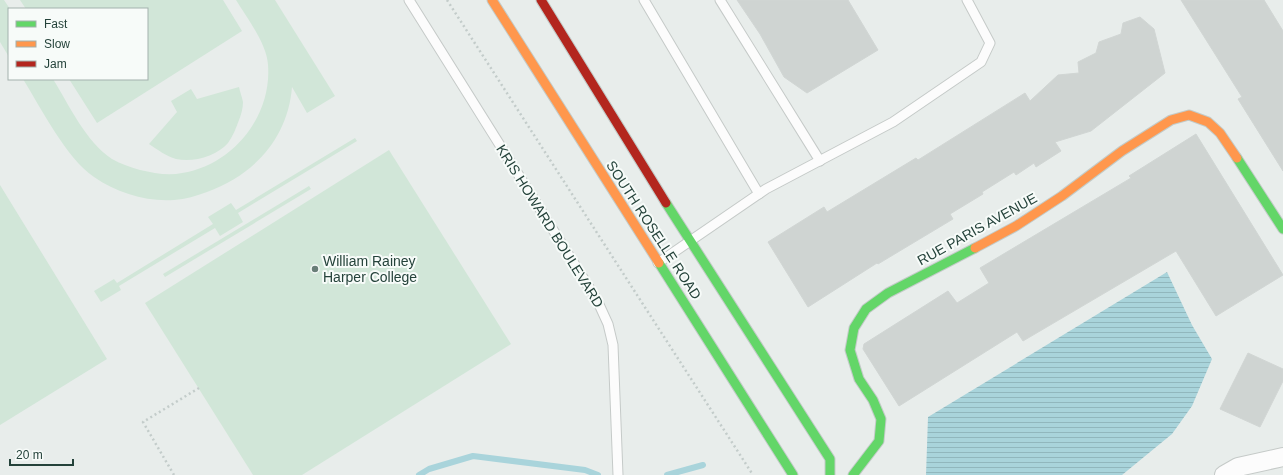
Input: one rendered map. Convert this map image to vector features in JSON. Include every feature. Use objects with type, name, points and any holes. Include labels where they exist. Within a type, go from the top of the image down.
[{"type":"main road","name":"SOUTH ROSELLE ROAD","points":[[492,0],[793,475]]},
{"type":"main road","name":"SOUTH ROSELLE ROAD","points":[[541,0],[671,211],[830,459],[830,475]]},
{"type":"main road","name":"RUE PARIS AVENUE","points":[[853,475],[879,441],[881,419],[873,400],[859,379],[850,350],[854,328],[866,309],[888,293],[1016,226],[1062,196],[1122,151],[1171,120],[1188,115],[1208,122],[1220,133],[1283,229]]},
{"type":"street","points":[[1224,475],[1238,467],[1283,457]]},
{"type":"lane","name":"KRIS HOWARD BOULEVARD","points":[[410,0],[597,300],[608,324],[612,346],[618,475]]},
{"type":"lane","points":[[644,0],[759,194]]},
{"type":"lane","points":[[720,0],[820,161]]},
{"type":"lane","points":[[658,263],[759,194],[893,122],[981,62],[990,43],[966,0]]},
{"type":"path","points":[[447,0],[753,475]]},
{"type":"path","points":[[174,475],[143,422],[199,388]]},
{"type":"green space","points":[[0,0],[4,0],[9,8],[8,8],[8,55],[0,42]]},
{"type":"green space","points":[[20,0],[223,0],[242,31],[97,123],[70,80],[148,80],[148,8],[25,8]]},
{"type":"green space","points":[[236,0],[275,0],[335,96],[307,113],[292,87],[284,123],[266,152],[240,176],[207,192],[183,199],[153,200],[143,198],[112,188],[94,177],[84,169],[64,145],[24,80],[54,80],[86,133],[103,152],[115,161],[140,170],[161,174],[182,173],[201,168],[218,160],[233,149],[246,135],[256,119],[268,84],[268,65],[267,57],[256,31]]},
{"type":"green space","points":[[239,87],[243,102],[240,116],[230,140],[218,152],[197,159],[183,160],[176,159],[162,153],[149,144],[177,112],[171,101],[191,89],[197,99]]},
{"type":"green space","points":[[355,138],[357,141],[238,213],[243,222],[220,236],[215,228],[119,286],[121,290],[101,302],[94,291],[114,279],[117,283],[213,224],[208,217],[231,203],[236,210]]},
{"type":"green space","points":[[389,150],[511,344],[302,475],[253,475],[145,303]]},
{"type":"green space","points":[[0,185],[107,359],[0,425]]},
{"type":"green space","points":[[309,186],[311,189],[165,277],[163,274]]},
{"type":"water","points":[[1167,272],[1192,325],[1212,359],[1192,406],[1172,434],[1122,475],[926,475],[928,417]]},
{"type":"building","points":[[737,0],[848,0],[878,50],[807,93],[784,77],[760,34]]},
{"type":"building","points":[[1181,0],[1264,0],[1283,31],[1283,171],[1238,99],[1242,97]]},
{"type":"building","points":[[1140,17],[1154,29],[1165,73],[1091,131],[1055,142],[1061,151],[1036,167],[1034,163],[1016,175],[1014,172],[982,192],[983,194],[950,214],[953,219],[878,264],[877,263],[808,307],[768,242],[824,207],[827,212],[916,158],[918,160],[1025,93],[1030,101],[1058,75],[1079,73],[1078,62],[1096,53],[1099,42],[1121,34],[1123,23]]},
{"type":"building","points":[[1196,134],[1283,275],[1216,316],[1176,251],[1023,341],[1017,332],[899,406],[863,349],[864,344],[948,291],[957,303],[989,283],[980,268],[1131,178],[1129,176]]},
{"type":"building","points":[[1248,353],[1283,369],[1283,381],[1260,427],[1220,409]]},
{"type":"waterway","points":[[419,475],[429,469],[473,456],[585,470],[598,475]]},
{"type":"waterway","points":[[667,475],[703,465]]},
{"type":"traffic: fast","points":[[1237,158],[1283,229]]},
{"type":"traffic: fast","points":[[666,203],[830,459],[830,475]]},
{"type":"traffic: fast","points":[[853,475],[879,441],[881,419],[873,400],[859,379],[850,350],[854,328],[866,309],[888,293],[975,248]]},
{"type":"traffic: fast","points":[[659,263],[793,475]]},
{"type":"traffic: slow","points":[[492,0],[659,263]]},
{"type":"traffic: slow","points":[[975,248],[1016,226],[1062,196],[1122,151],[1171,120],[1189,115],[1208,122],[1220,133],[1237,158]]},
{"type":"traffic: jam","points":[[541,0],[666,203]]},
{"type":"place","name":"William Rainey Harper College","points":[[315,269]]}]
